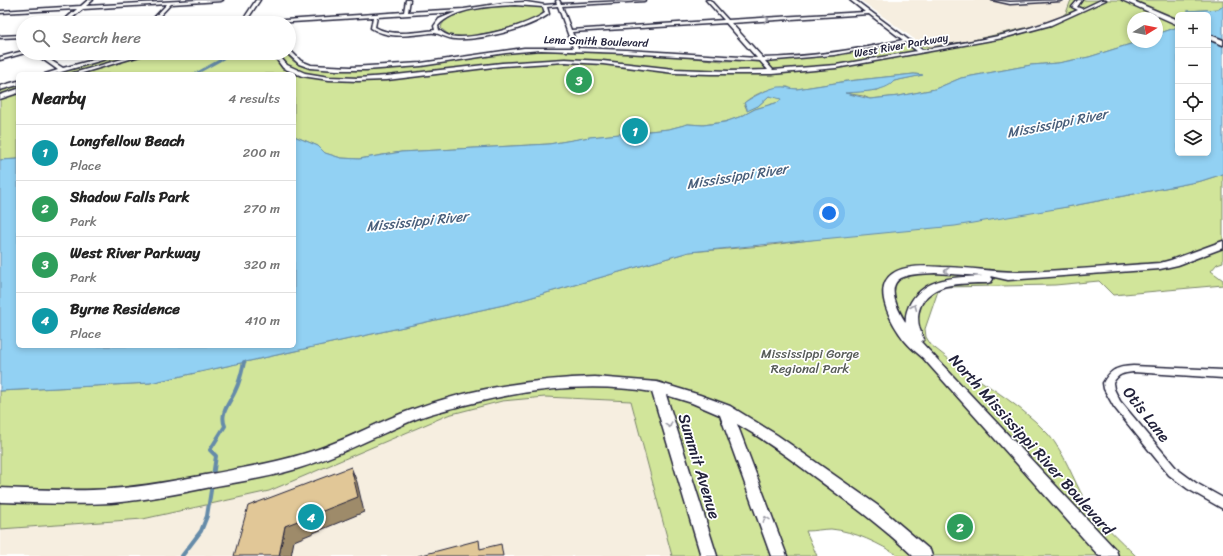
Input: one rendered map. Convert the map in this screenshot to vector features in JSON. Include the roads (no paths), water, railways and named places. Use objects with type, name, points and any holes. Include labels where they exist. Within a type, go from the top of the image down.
[{"type":"main road","points":[[1125,0],[1175,22]]},
{"type":"main road","points":[[1211,37],[1223,43]]},
{"type":"street","points":[[72,16],[91,0]]},
{"type":"street","points":[[0,12],[221,0]]},
{"type":"street","points":[[248,16],[258,0]]},
{"type":"street","points":[[406,14],[408,0]]},
{"type":"street","points":[[296,21],[464,10],[511,2],[530,2],[544,6],[558,2],[644,0]]},
{"type":"street","points":[[708,0],[772,72]]},
{"type":"street","points":[[852,0],[921,51]]},
{"type":"street","points":[[994,0],[1000,2],[1060,0]]},
{"type":"street","points":[[1072,0],[1079,1]]},
{"type":"street","name":"West River Parkway","points":[[277,60],[290,69],[314,76],[346,80],[383,78],[482,67],[562,61],[596,62],[694,72],[772,72],[831,67],[969,43],[1026,31],[1050,24],[1104,0]]},
{"type":"street","points":[[1079,1],[1074,7],[1081,10]]},
{"type":"street","points":[[558,2],[576,50]]},
{"type":"street","points":[[158,16],[170,3]]},
{"type":"street","points":[[375,16],[373,27],[380,32],[394,34],[437,31],[449,37],[458,38],[496,33],[543,17],[547,13],[544,6]]},
{"type":"street","points":[[437,31],[436,26],[441,20],[464,10]]},
{"type":"street","points":[[569,32],[869,13]]},
{"type":"street","points":[[0,37],[16,36]]},
{"type":"street","name":"Lena Smith Boulevard","points":[[296,60],[302,64],[338,68],[420,65],[519,50],[576,50],[655,53],[722,59],[761,60],[814,56],[907,40]]},
{"type":"street","points":[[0,60],[16,54]]},
{"type":"street","points":[[47,60],[62,70]]},
{"type":"street","points":[[55,72],[99,60]]},
{"type":"street","points":[[80,72],[123,60]]},
{"type":"street","points":[[0,88],[16,84]]},
{"type":"street","points":[[0,97],[16,92]]},
{"type":"street","name":"North Mississippi River Boulevard","points":[[927,355],[912,330],[911,314],[917,299],[924,291],[939,284],[1014,275],[1160,266],[1174,263],[1223,244]]},
{"type":"street","name":"North Mississippi River Boulevard","points":[[1014,275],[954,271],[919,271],[896,276],[890,283],[888,294],[893,308],[908,337],[927,355],[1110,556]]},
{"type":"street","name":"Otis Lane","points":[[1223,374],[1133,369],[1115,373],[1108,383],[1109,389],[1117,404],[1173,472],[1197,490],[1223,504]]},
{"type":"street","points":[[0,495],[111,496],[163,489],[255,473],[294,464],[339,448],[410,416],[459,401],[533,386],[628,383],[657,387],[694,397],[725,410],[757,428],[881,518],[924,556]]},
{"type":"street","name":"Summit Avenue","points":[[657,387],[709,556]]},
{"type":"street","points":[[725,410],[779,556]]},
{"type":"water","name":"Mississippi River","points":[[1223,6],[1223,174],[1201,181],[1067,207],[955,226],[689,252],[508,304],[150,383],[0,391],[0,160],[16,159],[16,348],[296,348],[296,137],[318,146],[325,153],[341,158],[359,159],[401,152],[549,144],[590,137],[669,129],[688,124],[703,125],[725,122],[742,116],[755,109],[779,102],[781,99],[769,96],[758,106],[747,111],[744,103],[751,98],[775,87],[797,89],[848,81],[914,74],[923,75],[894,81],[890,85],[878,89],[864,92],[845,93],[870,99],[899,96],[935,89],[961,78],[1031,65],[1058,63],[1089,57],[1127,45],[1127,48],[1163,48],[1163,32],[1175,28],[1175,156],[1211,156],[1211,12],[1187,11],[1219,9]]},
{"type":"waterway","points":[[199,72],[220,60]]},
{"type":"waterway","points":[[213,476],[216,456],[210,450],[225,426],[223,416],[226,407],[234,394],[241,376],[244,362]]},
{"type":"waterway","points":[[182,556],[201,531],[207,516],[212,484]]},
{"type":"place","name":"West River Parkway","points":[[579,80]]},
{"type":"place","name":"Longfellow Beach","points":[[635,131]]},
{"type":"place","name":"Byrne Residence","points":[[311,517]]},
{"type":"place","name":"Shadow Falls Park","points":[[960,527]]},
{"type":"park label","name":"Mississippi Gorge Regional Park","points":[[810,360]]}]
